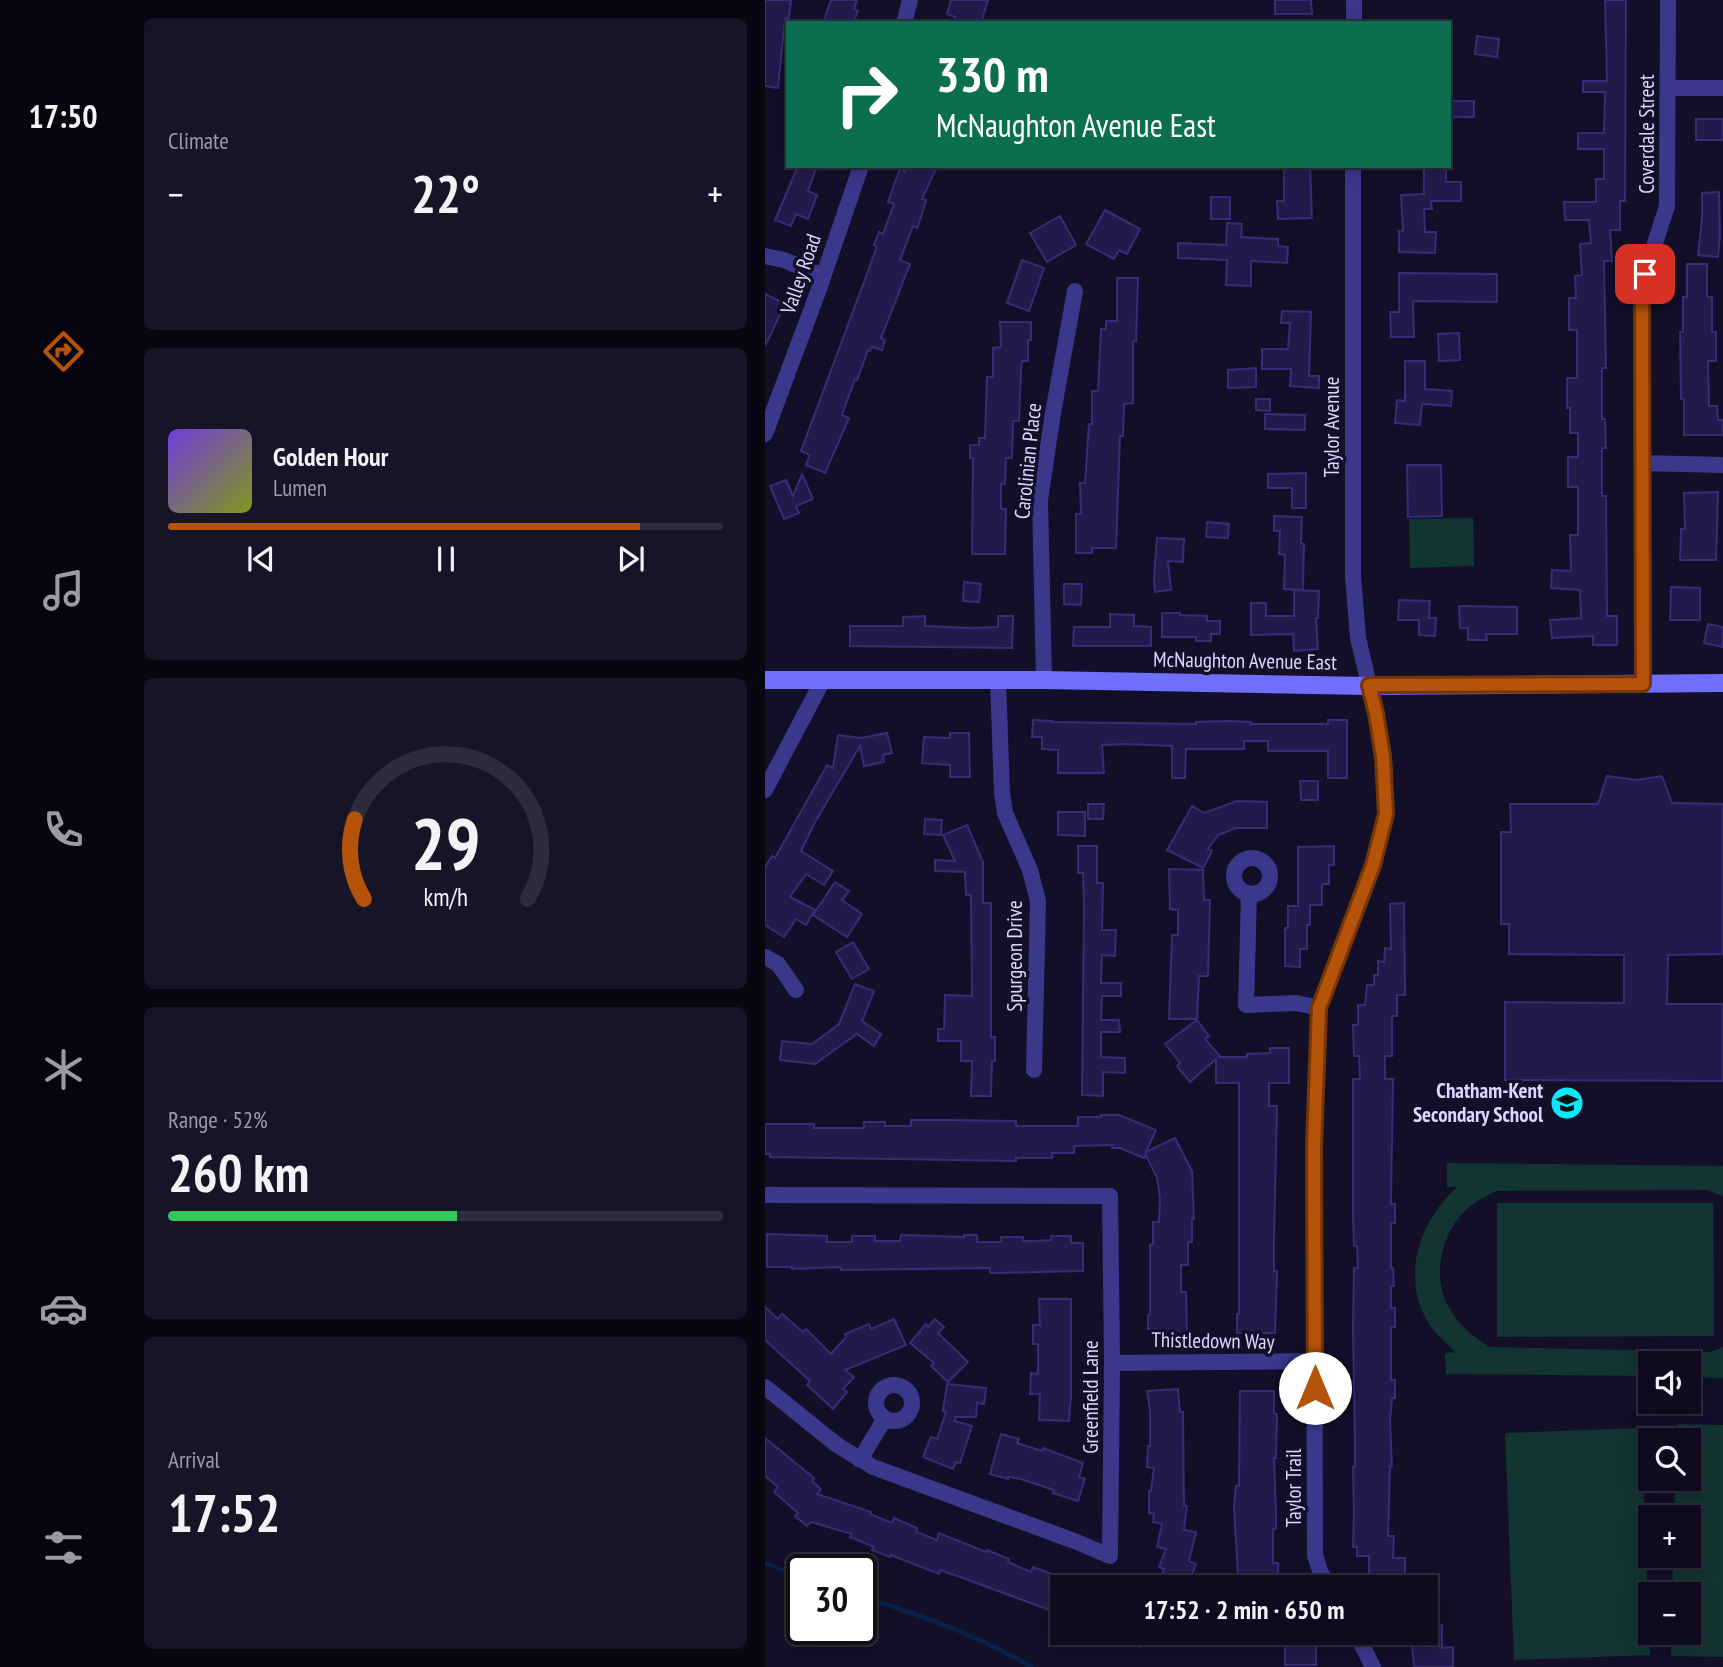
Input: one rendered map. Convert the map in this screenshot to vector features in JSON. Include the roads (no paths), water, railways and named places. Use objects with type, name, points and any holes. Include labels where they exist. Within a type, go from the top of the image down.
[{"type":"main road","name":"McNaughton Avenue East","points":[[765,680],[1044,680],[1369,685],[1723,683]]},
{"type":"street","points":[[905,21],[910,0]]},
{"type":"street","points":[[1354,0],[1354,21]]},
{"type":"street","name":"Coverdale Street","points":[[1643,684],[1642,289],[1667,206],[1668,0]]},
{"type":"street","points":[[1668,88],[1723,88]]},
{"type":"street","name":"Valley Road","points":[[765,434],[860,168]]},
{"type":"street","name":"Taylor Avenue","points":[[1353,168],[1353,576],[1358,638],[1369,685]]},
{"type":"street","points":[[765,256],[784,260],[823,276]]},
{"type":"street","name":"Carolinian Place","points":[[1044,680],[1040,500],[1075,290]]},
{"type":"street","points":[[1642,463],[1723,465]]},
{"type":"street","points":[[765,790],[823,680]]},
{"type":"street","name":"Spurgeon Drive","points":[[998,681],[1005,813],[1030,870],[1038,901],[1034,1070]]},
{"type":"street","name":"Taylor Trail","points":[[1322,1575],[1315,1555],[1314,1147],[1319,1008],[1373,865],[1386,814],[1383,757],[1369,685]]},
{"type":"street","points":[[1249,893],[1246,1005],[1297,1003],[1319,1008]]},
{"type":"street","points":[[765,957],[778,964],[796,990]]},
{"type":"street","name":"Greenfield Lane","points":[[765,1195],[1110,1196],[1110,1556],[873,1467],[837,1445],[765,1387]]},
{"type":"street","name":"Thistledown Way","points":[[1112,1363],[1314,1361]]},
{"type":"street","points":[[860,1460],[885,1418]]},
{"type":"street","points":[[1362,1645],[1372,1667]]},
{"type":"waterway","points":[[765,1563],[786,1571]]},
{"type":"waterway","points":[[877,1601],[970,1636],[1031,1667]]},
{"type":"place","name":"Chatham-Kent Secondary School","points":[[1567,1103]]}]
